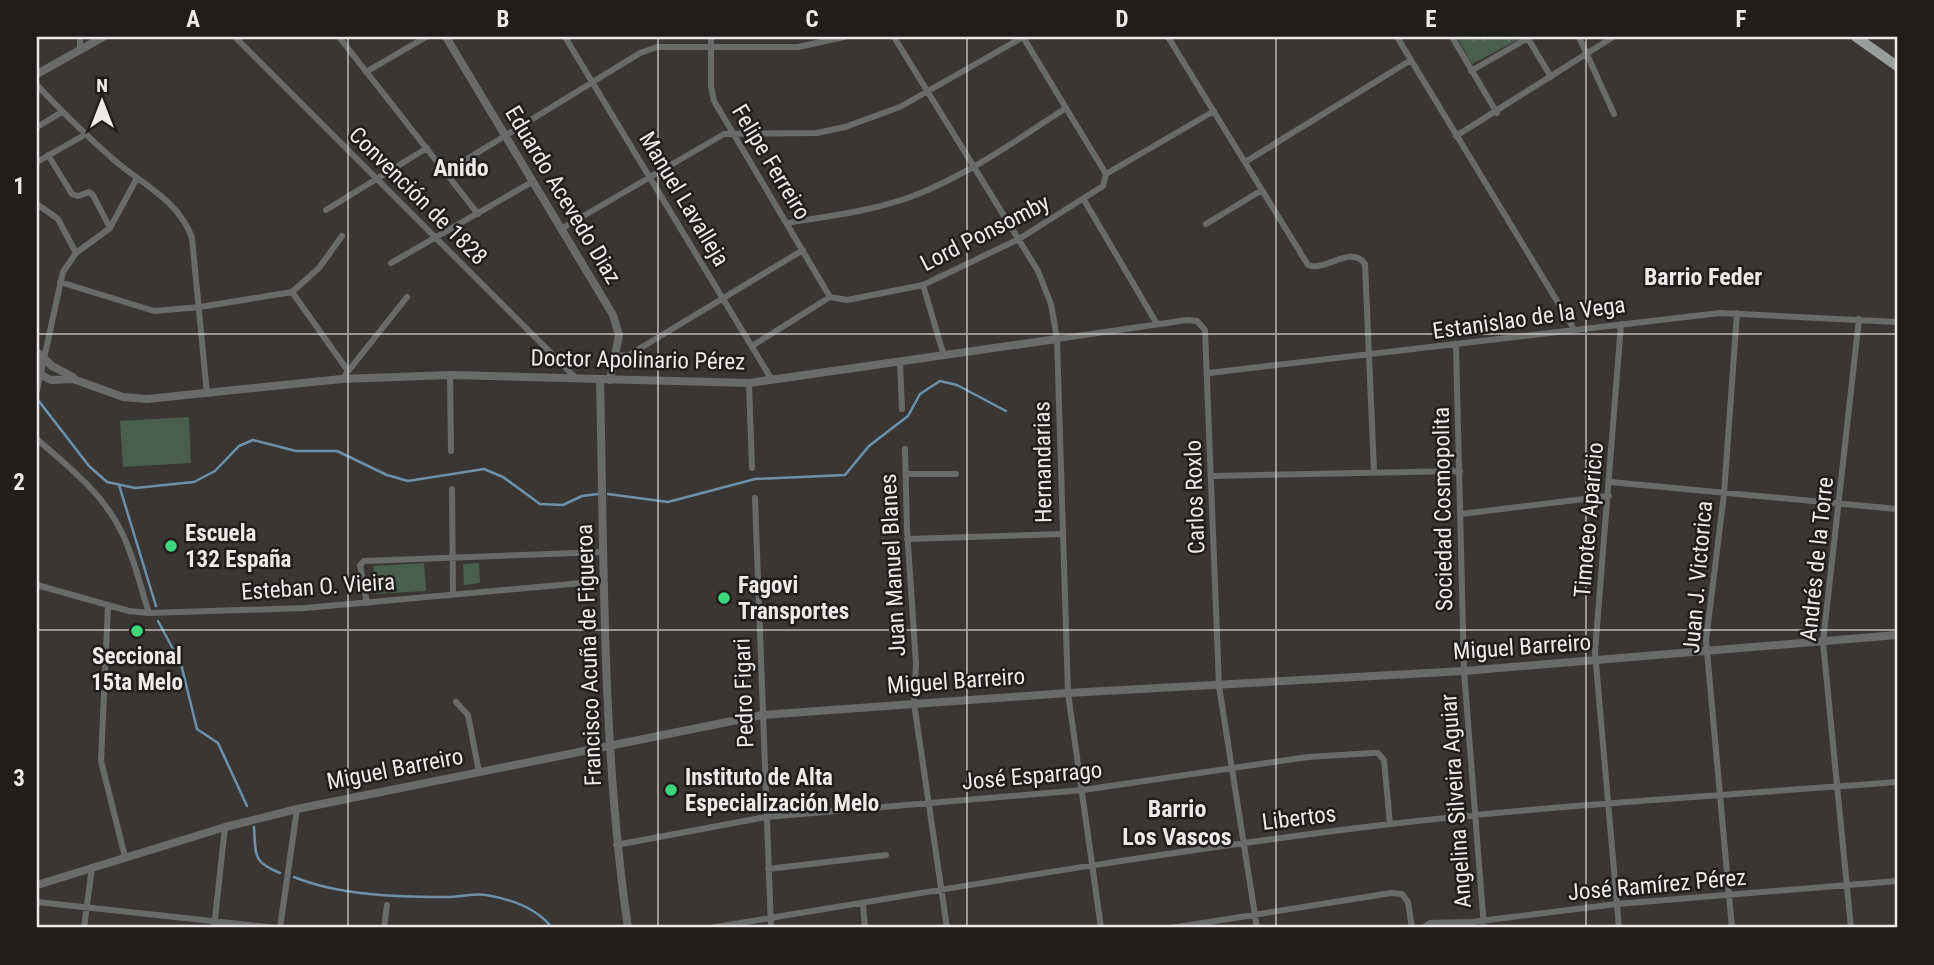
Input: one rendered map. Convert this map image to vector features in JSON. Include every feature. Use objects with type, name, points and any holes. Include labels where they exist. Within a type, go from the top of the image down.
[{"type":"main road","points":[[1856,37],[1897,66]]},
{"type":"street","points":[[80,37],[80,50]]},
{"type":"street","points":[[37,74],[103,37]]},
{"type":"street","name":"Convención de 1828","points":[[234,37],[577,379]]},
{"type":"street","points":[[339,37],[478,214]]},
{"type":"street","points":[[366,72],[426,37]]},
{"type":"street","name":"Eduardo Acevedo Diaz","points":[[446,37],[618,327],[615,356],[605,379]]},
{"type":"street","name":"Manuel Lavalleja","points":[[565,37],[772,380]]},
{"type":"street","name":"Felipe Ferreiro","points":[[711,37],[712,94],[732,133],[830,297]]},
{"type":"street","points":[[446,172],[640,53],[657,47],[799,47],[844,37]]},
{"type":"street","name":"Hernandarias","points":[[894,37],[1019,239],[1046,288],[1057,339],[1068,693],[1101,928]]},
{"type":"street","points":[[561,229],[651,179],[723,134],[817,133],[874,117],[928,92],[1023,37],[1106,174]]},
{"type":"street","points":[[1168,37],[1308,265],[1317,267],[1352,256],[1362,259],[1366,270],[1371,356],[1374,471]]},
{"type":"street","points":[[1397,37],[1574,329]]},
{"type":"street","points":[[1452,37],[1497,113]]},
{"type":"street","points":[[1471,71],[1528,37],[1551,77]]},
{"type":"street","points":[[1579,37],[1614,114]]},
{"type":"street","points":[[1456,136],[1497,113],[1613,37]]},
{"type":"street","points":[[1245,162],[1411,60]]},
{"type":"street","points":[[37,85],[86,134],[171,204],[188,225],[200,307],[207,394]]},
{"type":"street","points":[[787,223],[855,212],[912,197],[975,167],[1066,108]]},
{"type":"street","name":"Lord Ponsomby","points":[[830,297],[847,300],[923,285],[1019,239],[1103,186],[1106,174],[1213,111]]},
{"type":"street","points":[[37,127],[62,112]]},
{"type":"street","points":[[37,162],[86,134]]},
{"type":"street","points":[[326,210],[427,148]]},
{"type":"street","points":[[48,155],[72,194],[78,196],[89,192],[93,195],[110,228]]},
{"type":"street","points":[[37,390],[42,355],[60,282],[76,253],[110,228],[137,178]]},
{"type":"street","points":[[391,263],[532,182]]},
{"type":"street","points":[[1206,224],[1262,190]]},
{"type":"street","points":[[1084,200],[1157,324]]},
{"type":"street","points":[[37,205],[58,219],[76,253]]},
{"type":"street","points":[[60,282],[154,311],[200,307],[292,292],[319,268],[342,236]]},
{"type":"street","points":[[615,356],[629,355],[803,250]]},
{"type":"street","points":[[923,285],[944,356]]},
{"type":"street","points":[[292,292],[348,371]]},
{"type":"street","points":[[342,379],[407,297]]},
{"type":"street","points":[[752,346],[830,297]]},
{"type":"street","name":"Estanislao de la Vega","points":[[1209,373],[1456,346],[1574,329],[1737,313],[1897,322]]},
{"type":"street","name":"Juan J. Victorica","points":[[1732,928],[1706,652],[1724,494],[1737,313]]},
{"type":"street","name":"Andrés de la Torre","points":[[1851,928],[1824,642],[1859,319]]},
{"type":"street","name":"Doctor Apolinario Pérez","points":[[40,373],[51,380],[63,378],[135,398],[207,394],[342,379],[450,375],[749,383],[1187,320]]},
{"type":"street","name":"Carlos Roxlo","points":[[1187,320],[1197,321],[1205,330],[1209,373],[1220,686],[1257,928]]},
{"type":"street","name":"Timoteo Aparicio","points":[[1619,928],[1595,662],[1621,324]]},
{"type":"street","name":"Sociedad Cosmopolita","points":[[1456,346],[1464,671]]},
{"type":"street","name":"Doctor Apolinario Pérez","points":[[42,355],[54,367],[88,384]]},
{"type":"street","points":[[900,363],[902,409]]},
{"type":"street","points":[[37,390],[51,380],[54,367]]},
{"type":"street","points":[[450,375],[452,451]]},
{"type":"street","name":"Francisco Acuña de Figueroa","points":[[605,379],[604,581],[617,845],[628,928]]},
{"type":"street","points":[[749,383],[752,468]]},
{"type":"street","points":[[37,439],[61,459],[111,513],[128,547],[149,613]]},
{"type":"street","name":"Juan Manuel Blanes","points":[[905,449],[907,539],[915,635],[914,703],[947,928]]},
{"type":"street","points":[[1212,476],[1460,471]]},
{"type":"street","points":[[906,474],[956,474]]},
{"type":"street","points":[[1610,482],[1897,509]]},
{"type":"street","points":[[452,489],[453,594]]},
{"type":"street","points":[[1461,514],[1609,496]]},
{"type":"street","name":"Pedro Figari","points":[[755,498],[771,928]]},
{"type":"street","points":[[907,539],[1062,534]]},
{"type":"street","points":[[367,603],[362,563],[453,556],[604,552]]},
{"type":"street","name":"Esteban O. Vieira","points":[[37,585],[108,606],[149,613],[367,603],[604,581]]},
{"type":"street","points":[[108,606],[101,761],[125,857]]},
{"type":"street","name":"Miguel Barreiro","points":[[37,885],[225,827],[297,809],[762,715],[1068,693],[1595,662],[1897,635]]},
{"type":"street","name":"Angelina Silveira Aguiar","points":[[1464,671],[1484,928]]},
{"type":"street","points":[[456,702],[468,715],[479,772]]},
{"type":"street","name":"José Esparrago","points":[[617,845],[766,817],[1083,790],[1308,757],[1378,753],[1384,760],[1390,824]]},
{"type":"street","name":"Libertos","points":[[710,928],[1093,866],[1390,824],[1608,803],[1897,782]]},
{"type":"street","points":[[37,902],[214,925],[279,928],[297,809]]},
{"type":"street","points":[[214,925],[225,827]]},
{"type":"street","points":[[768,869],[886,855]]},
{"type":"street","points":[[84,928],[92,867]]},
{"type":"street","name":"José Ramírez Pérez","points":[[1423,928],[1430,923],[1617,904],[1897,881]]},
{"type":"street","points":[[1171,928],[1402,894],[1408,902],[1412,928]]},
{"type":"street","points":[[384,928],[387,905]]},
{"type":"street","points":[[863,905],[865,928]]},
{"type":"green space","points":[[1457,37],[1517,37],[1519,39],[1472,64]]},
{"type":"green space","points":[[189,417],[191,463],[123,467],[120,421]]},
{"type":"green space","points":[[424,563],[426,591],[374,594],[373,566]]},
{"type":"green space","points":[[479,563],[480,583],[464,585],[463,564]]},
{"type":"waterway","points":[[608,494],[668,502],[755,479],[845,475],[869,446],[908,416],[920,394],[940,381],[957,385],[1006,411]]},
{"type":"waterway","points":[[38,400],[89,466],[107,482],[135,488],[194,482],[215,471],[239,446],[253,440],[296,451],[337,451],[387,475],[408,481],[484,469],[503,477],[540,504],[563,505],[582,496],[598,494]]},
{"type":"waterway","points":[[119,485],[156,606]]},
{"type":"waterway","points":[[158,621],[181,664],[197,729],[218,743],[247,806]]},
{"type":"waterway","points":[[254,827],[257,856],[264,865],[280,873]]},
{"type":"waterway","points":[[294,877],[329,888],[367,894],[495,897],[531,910],[552,928]]},
{"type":"place","name":"Escuela 132 España","points":[[171,546]]},
{"type":"place","name":"Fagovi Transportes","points":[[724,598]]},
{"type":"place","name":"Seccional 15ta Melo","points":[[137,631]]},
{"type":"place","name":"Instituto de Alta Especialización Melo","points":[[671,790]]},
{"type":"district","name":"Anido","points":[[461,168]]},
{"type":"district","name":"Barrio Feder","points":[[1703,277]]},
{"type":"district","name":"Barrio Los Vascos","points":[[1177,823]]}]
